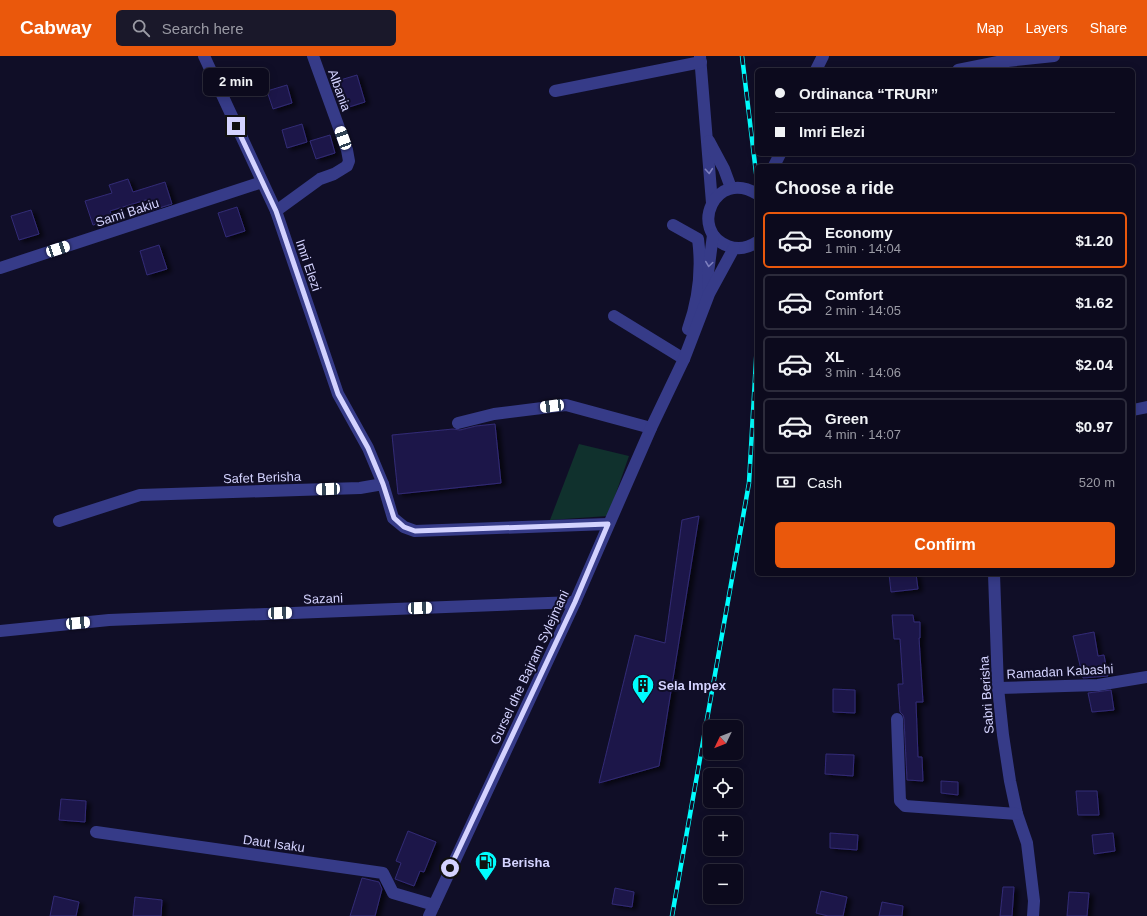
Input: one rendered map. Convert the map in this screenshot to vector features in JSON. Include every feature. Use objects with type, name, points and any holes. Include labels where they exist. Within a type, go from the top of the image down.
[{"type":"street","name":"Imri Elezi","points":[[204,56],[276,211],[338,394],[368,448],[383,484]]},
{"type":"street","name":"Albania","points":[[276,211],[320,179],[334,174],[347,166],[349,162],[347,150],[313,56]]},
{"type":"street","points":[[817,68],[823,56]]},
{"type":"street","points":[[968,68],[998,62],[1054,56]]},
{"type":"street","points":[[556,91],[700,59],[712,203]]},
{"type":"street","points":[[707,139],[724,169],[731,188]]},
{"type":"street","name":"Sami Bakiu","points":[[0,268],[262,182]]},
{"type":"street","points":[[755,193],[741,187],[731,188],[724,191],[717,196],[712,203],[709,210],[708,219],[713,235],[726,246],[743,248],[755,243]]},
{"type":"street","points":[[614,316],[682,357],[697,294],[700,252],[698,239],[673,225]]},
{"type":"street","name":"Gursel dhe Bajram Sylejmani","points":[[709,294],[708,273],[713,235]]},
{"type":"street","name":"Gursel dhe Bajram Sylejmani","points":[[431,910],[575,602],[709,294],[734,248]]},
{"type":"street","points":[[458,423],[494,414],[566,405],[651,428]]},
{"type":"street","points":[[1135,410],[1147,407]]},
{"type":"street","points":[[383,484],[394,518],[404,527],[415,531],[608,524]]},
{"type":"street","name":"Safet Berisha","points":[[58,521],[140,496],[360,488],[383,484]]},
{"type":"street","name":"Sabri Berisha","points":[[994,576],[998,688],[1003,735],[1017,814],[1027,843],[1034,901],[1033,916]]},
{"type":"street","name":"Sazani","points":[[0,631],[109,620],[575,602]]},
{"type":"street","name":"Ramadan Kabashi","points":[[998,688],[1098,685],[1147,677]]},
{"type":"street","points":[[897,719],[900,801],[902,804],[905,806],[1017,814]]},
{"type":"street","name":"Daut Isaku","points":[[96,832],[383,873],[393,892],[431,910]]},
{"type":"green space","points":[[579,444],[629,456],[608,516],[550,520]]},
{"type":"building","points":[[357,75],[365,102],[346,108],[337,81]]},
{"type":"building","points":[[287,85],[292,103],[273,109],[267,91]]},
{"type":"building","points":[[302,124],[307,142],[287,148],[282,130]]},
{"type":"building","points":[[330,135],[335,153],[316,159],[310,141]]},
{"type":"building","points":[[128,179],[133,192],[165,182],[172,204],[153,210],[149,199],[110,211],[113,219],[93,225],[85,201],[112,193],[109,185]]},
{"type":"building","points":[[237,207],[245,231],[226,237],[218,213]]},
{"type":"building","points":[[31,210],[39,234],[19,240],[11,216]]},
{"type":"building","points":[[159,245],[167,269],[147,275],[140,251]]},
{"type":"building","points":[[495,424],[501,483],[398,494],[392,435],[453,429],[460,430],[476,426]]},
{"type":"building","name":"Sela Impex","points":[[699,516],[659,766],[599,783],[635,635],[665,643],[682,520]]},
{"type":"building","points":[[889,576],[916,576],[918,589],[891,592]]},
{"type":"building","points":[[892,615],[913,615],[914,622],[920,622],[919,638],[923,702],[916,702],[918,757],[922,757],[923,781],[907,780],[904,719],[900,712],[898,684],[903,684],[900,639],[894,639]]},
{"type":"building","points":[[1094,632],[1098,656],[1104,655],[1108,676],[1083,678],[1073,636]]},
{"type":"building","points":[[833,689],[855,690],[855,713],[833,712]]},
{"type":"building","points":[[1111,690],[1114,710],[1092,712],[1088,693]]},
{"type":"building","points":[[826,754],[854,755],[853,776],[825,774]]},
{"type":"building","points":[[941,781],[958,782],[958,795],[941,793]]},
{"type":"building","points":[[1076,791],[1097,791],[1099,815],[1078,815]]},
{"type":"building","points":[[61,799],[86,801],[85,822],[59,820]]},
{"type":"building","points":[[408,831],[436,842],[424,872],[420,871],[414,886],[395,879],[401,863],[396,861]]},
{"type":"building","points":[[830,833],[858,835],[857,850],[830,848]]},
{"type":"building","points":[[1113,833],[1115,851],[1094,854],[1092,835]]},
{"type":"building","points":[[362,878],[379,882],[382,889],[375,916],[350,916]]},
{"type":"building","points":[[1003,887],[1014,887],[1012,916],[1000,916]]},
{"type":"building","points":[[615,888],[634,892],[632,907],[612,904]]},
{"type":"building","points":[[821,891],[847,897],[843,916],[828,916],[816,913]]},
{"type":"building","points":[[1069,892],[1089,893],[1087,916],[1067,916]]},
{"type":"building","points":[[54,896],[79,902],[76,916],[50,916]]},
{"type":"building","points":[[135,897],[162,900],[161,916],[133,916]]},
{"type":"building","points":[[882,902],[903,906],[902,916],[879,916]]},
{"type":"railway","points":[[742,56],[755,164]]},
{"type":"railway","points":[[672,916],[749,483],[755,378]]},
{"type":"place","name":"Sela Impex","points":[[643,704]]},
{"type":"place","name":"Berisha","points":[[486,882]]},
{"type":"route","points":[[236,126],[276,211],[338,394],[368,448],[383,484],[394,518],[404,527],[415,531],[608,524],[575,602],[450,868]]}]
